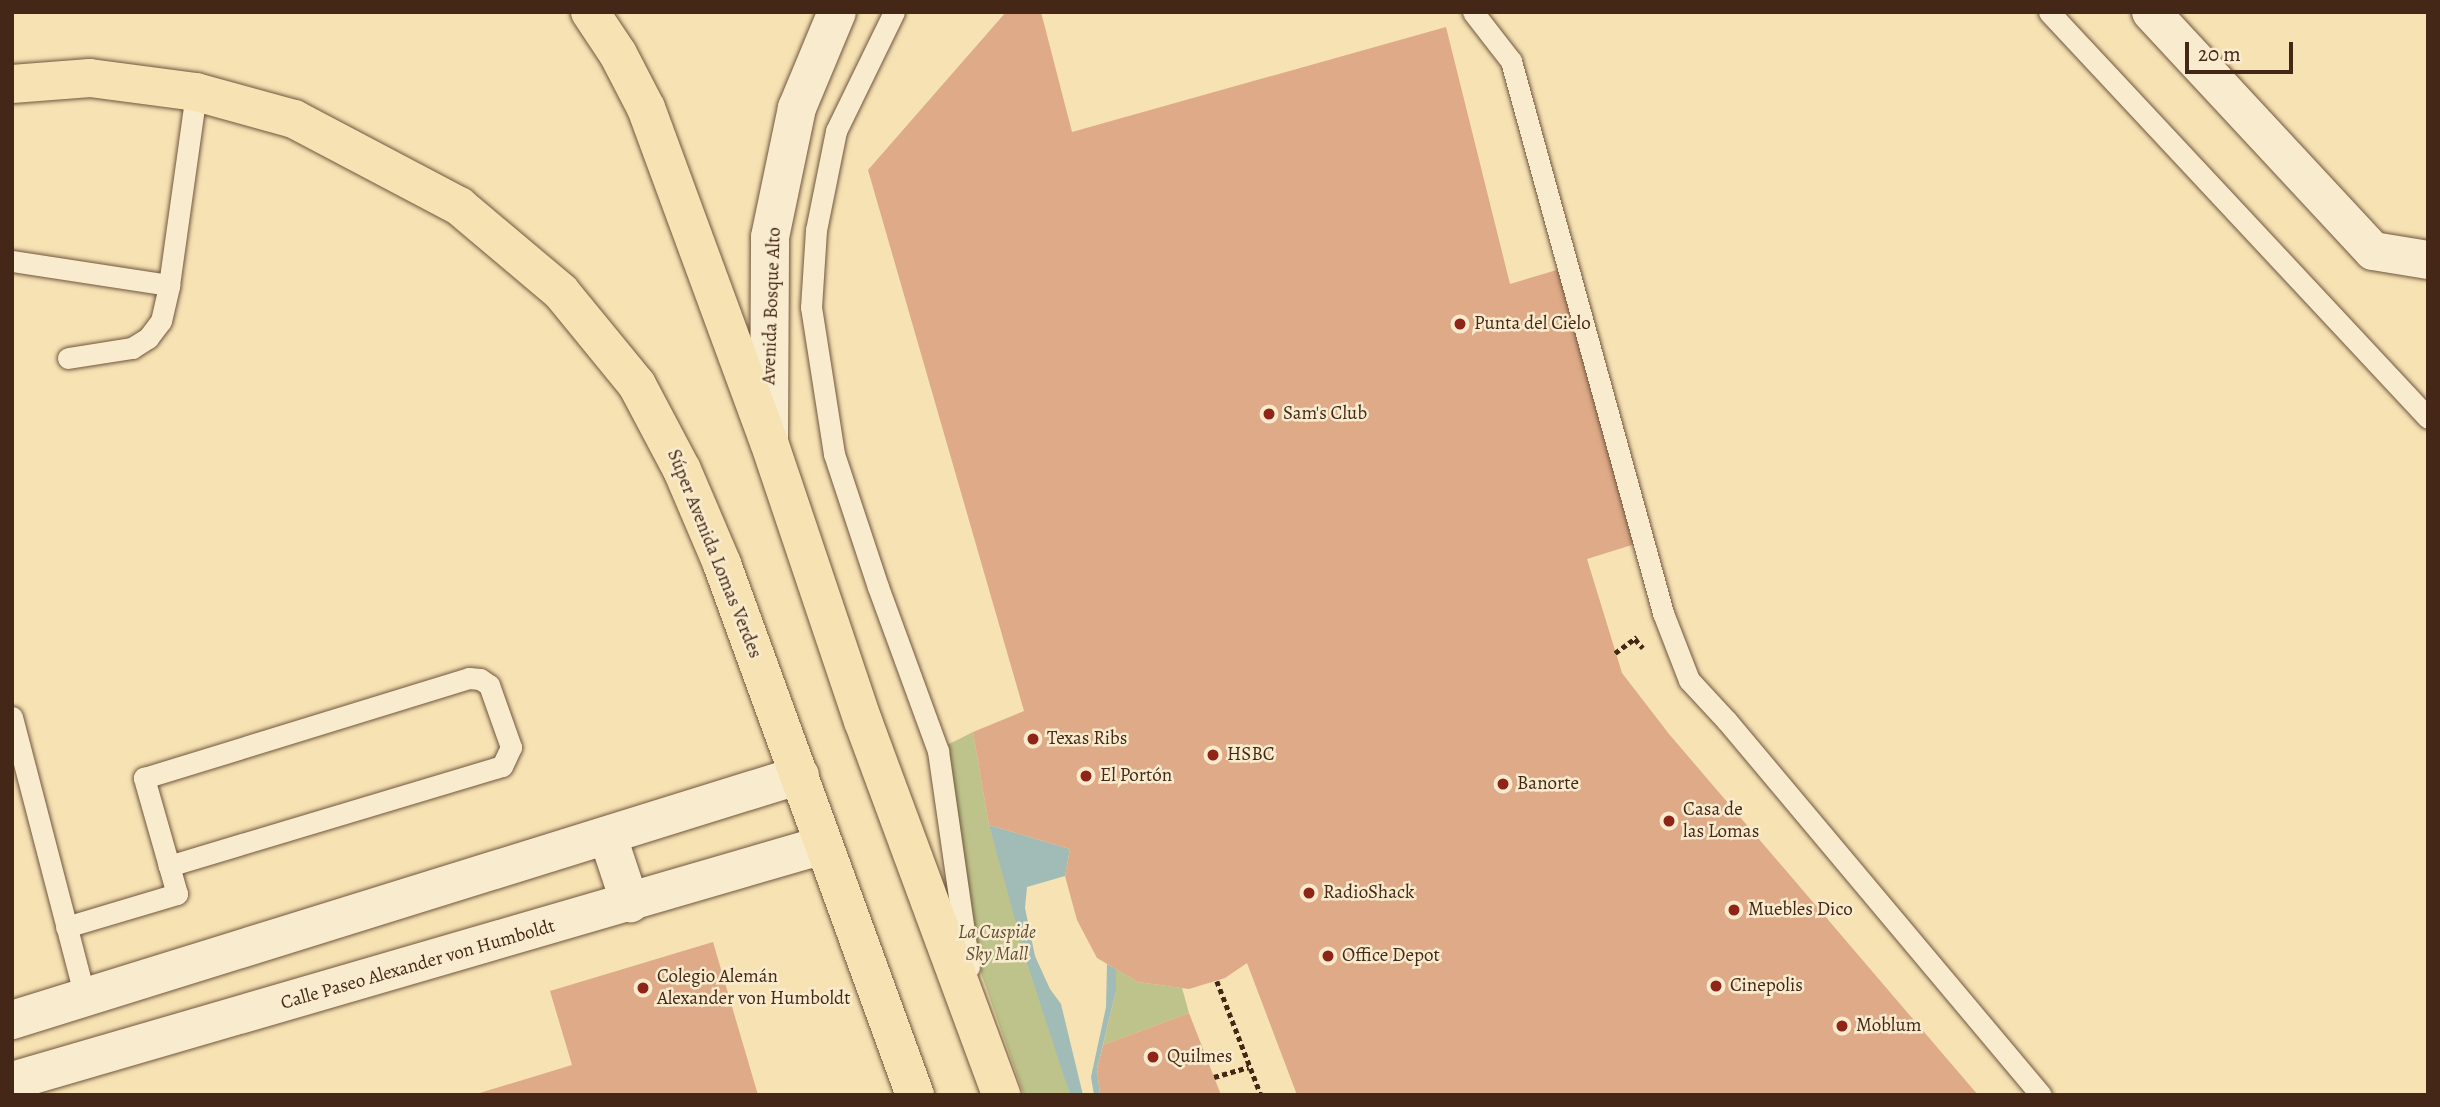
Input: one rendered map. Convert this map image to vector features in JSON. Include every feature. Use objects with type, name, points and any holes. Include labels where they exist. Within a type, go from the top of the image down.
[{"type":"main road","points":[[590,12],[618,54],[646,108],[769,442],[863,721],[1001,1095]]},
{"type":"main road","name":"Súper Avenida Lomas Verdes","points":[[12,84],[90,78],[196,92],[293,119],[459,206],[561,292],[636,385],[682,470],[722,564],[914,1094]]},
{"type":"street","name":"Avenida Bosque Alto","points":[[769,442],[770,237],[797,108],[837,12]]},
{"type":"street","points":[[2151,12],[2373,251],[2428,260]]},
{"type":"street","points":[[12,1020],[608,837],[800,775]]},
{"type":"street","points":[[608,837],[630,903]]},
{"type":"street","name":"Calle Paseo Alexander von Humboldt","points":[[12,1081],[823,845]]},
{"type":"lane","points":[[894,12],[836,131],[816,230],[811,307],[820,379],[834,454],[878,587],[938,751],[978,1032]]},
{"type":"lane","points":[[1473,12],[1511,61],[1618,440],[1659,600],[1671,639],[1689,680],[1759,759],[2041,1095]]},
{"type":"lane","points":[[2049,12],[2428,418]]},
{"type":"lane","points":[[68,358],[132,348],[148,338],[161,321],[169,285],[196,92]]},
{"type":"lane","points":[[12,261],[169,285]]},
{"type":"lane","points":[[66,927],[177,894],[169,866],[144,778],[468,678],[480,679],[489,685],[511,747],[502,766],[169,866]]},
{"type":"lane","points":[[12,717],[86,998]]},
{"type":"path","points":[[1217,981],[1261,1095]]},
{"type":"path","points":[[1214,1077],[1249,1067]]},
{"type":"green space","name":"La Cuspide Sky Mall","points":[[973,732],[989,825],[1070,1095],[1024,1095],[974,953],[943,747]]},
{"type":"green space","points":[[1116,969],[1138,982],[1182,988],[1189,1013],[1103,1045],[1116,991]]},
{"type":"water","name":"La Cuspide Sky Mall","points":[[989,825],[1070,849],[1065,876],[1027,887],[1025,908],[1035,956],[1050,989],[1061,1004],[1083,1095],[1070,1095],[1027,963]]},
{"type":"water","points":[[1107,964],[1116,969],[1116,991],[1097,1069],[1100,1095],[1094,1095],[1091,1077],[1106,1007]]},
{"type":"building","points":[[1006,12],[1041,12],[1072,132],[1446,27],[1510,284],[1560,269],[1635,544],[1587,559],[1622,673],[1669,734],[1978,1095],[1297,1095],[1247,963],[1225,978],[1189,989],[1138,982],[1097,958],[1077,920],[1065,876],[1070,849],[989,825],[973,732],[1024,711],[868,170]]},
{"type":"building","points":[[713,942],[758,1095],[473,1095],[572,1065],[550,991]]},
{"type":"building","name":"Quilmes","points":[[1189,1013],[1221,1095],[1100,1095],[1097,1069],[1103,1045]]},
{"type":"place","name":"Punta del Cielo","points":[[1460,324]]},
{"type":"place","name":"Sam's Club","points":[[1269,414]]},
{"type":"place","name":"Texas Ribs","points":[[1033,739]]},
{"type":"place","name":"HSBC","points":[[1213,755]]},
{"type":"place","name":"El Portón","points":[[1086,776]]},
{"type":"place","name":"Banorte","points":[[1503,784]]},
{"type":"place","name":"Casa de las Lomas","points":[[1669,821]]},
{"type":"place","name":"RadioShack","points":[[1309,893]]},
{"type":"place","name":"Muebles Dico","points":[[1734,910]]},
{"type":"place","name":"Office Depot","points":[[1328,956]]},
{"type":"place","name":"Cinepolis","points":[[1716,986]]},
{"type":"place","name":"Colegio Alemán Alexander von Humboldt","points":[[643,988]]},
{"type":"place","name":"Moblum","points":[[1842,1026]]},
{"type":"place","name":"Quilmes","points":[[1153,1057]]}]
